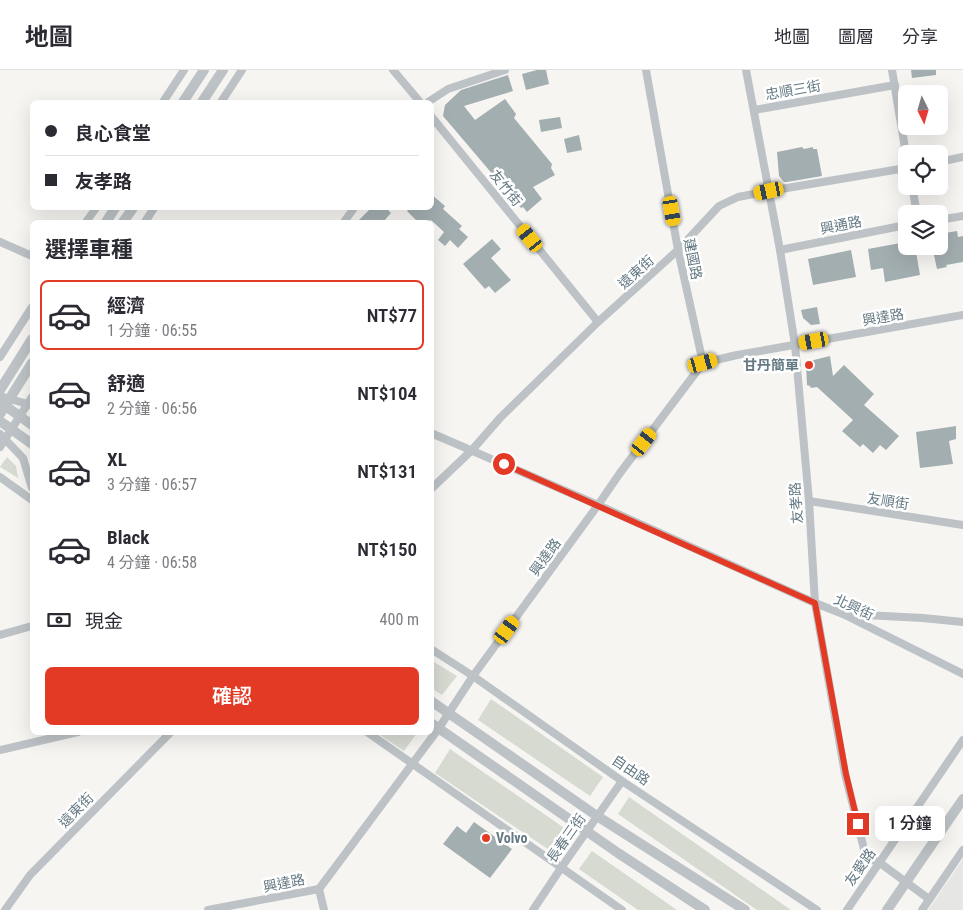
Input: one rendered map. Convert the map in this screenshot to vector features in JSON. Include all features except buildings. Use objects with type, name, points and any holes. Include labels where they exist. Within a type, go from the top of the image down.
[{"type":"street","points":[[164,100],[184,70]]},
{"type":"street","points":[[184,100],[204,70]]},
{"type":"street","points":[[203,100],[223,70]]},
{"type":"street","points":[[222,100],[242,70]]},
{"type":"street","points":[[393,70],[418,100]]},
{"type":"street","points":[[431,100],[448,89],[505,70]]},
{"type":"street","name":"建國路","points":[[646,70],[678,250],[703,363]]},
{"type":"street","name":"友孝路","points":[[746,70],[780,250],[795,345],[809,502],[815,603],[848,783],[866,857],[880,863],[929,899]]},
{"type":"street","points":[[892,70],[905,145]]},
{"type":"street","name":"忠順三街","points":[[754,110],[895,85]]},
{"type":"street","name":"友竹街","points":[[434,120],[598,322]]},
{"type":"street","points":[[948,160],[963,157]]},
{"type":"street","name":"遠東街","points":[[434,486],[598,322],[678,250],[719,206],[738,198],[769,191],[898,169]]},
{"type":"street","points":[[948,218],[963,216]]},
{"type":"street","name":"興通路","points":[[780,250],[898,227]]},
{"type":"street","points":[[0,242],[30,255]]},
{"type":"street","points":[[0,357],[30,310]]},
{"type":"street","name":"興達路","points":[[435,725],[448,713],[620,473],[703,363],[737,355],[963,315]]},
{"type":"street","points":[[0,390],[30,342]]},
{"type":"street","points":[[3,404],[30,366]]},
{"type":"street","points":[[3,404],[30,402]]},
{"type":"street","points":[[0,447],[2,436],[12,429],[30,403]]},
{"type":"street","points":[[3,404],[30,423]]},
{"type":"street","points":[[0,421],[30,442]]},
{"type":"street","name":"北興街","points":[[434,434],[598,505],[815,603],[844,614],[963,674]]},
{"type":"street","points":[[2,436],[23,458],[30,481]]},
{"type":"street","points":[[0,477],[30,499]]},
{"type":"street","name":"友順街","points":[[809,502],[963,525]]},
{"type":"street","points":[[844,614],[963,622]]},
{"type":"street","points":[[0,635],[30,627]]},
{"type":"street","name":"自由路","points":[[434,651],[473,676],[622,781],[818,910]]},
{"type":"street","points":[[434,703],[597,816],[745,910]]},
{"type":"street","points":[[435,725],[586,831],[705,910]]},
{"type":"street","points":[[0,750],[65,735]]},
{"type":"street","name":"遠東街","points":[[5,910],[30,875],[168,735]]},
{"type":"street","points":[[371,735],[622,910]]},
{"type":"street","name":"興達路","points":[[208,910],[319,889],[412,764],[429,735]]},
{"type":"street","name":"友愛路","points":[[847,910],[963,740]]},
{"type":"street","name":"長春三街","points":[[533,910],[622,781]]},
{"type":"street","points":[[887,910],[963,799]]},
{"type":"street","points":[[922,910],[963,850]]},
{"type":"street","points":[[319,889],[324,910]]},
{"type":"shaded area","points":[[7,457],[16,466],[18,478],[0,467]]},
{"type":"shaded area","points":[[434,662],[457,676],[442,695],[434,690]]},
{"type":"shaded area","points":[[491,699],[603,777],[590,796],[478,720]]},
{"type":"shaded area","points":[[380,735],[416,735],[404,751]]},
{"type":"shaded area","points":[[450,749],[570,832],[555,854],[435,773]]},
{"type":"shaded area","points":[[629,797],[791,910],[757,910],[618,814]]},
{"type":"shaded area","points":[[592,851],[677,910],[638,910],[579,869]]},
{"type":"shaded area","points":[[963,859],[963,910],[928,910]]},
{"type":"place","name":"甘丹簡單","points":[[809,365]]},
{"type":"place","name":"Volvo","points":[[486,838]]},
{"type":"route","points":[[504,464],[815,603],[846,774],[858,824]]}]
